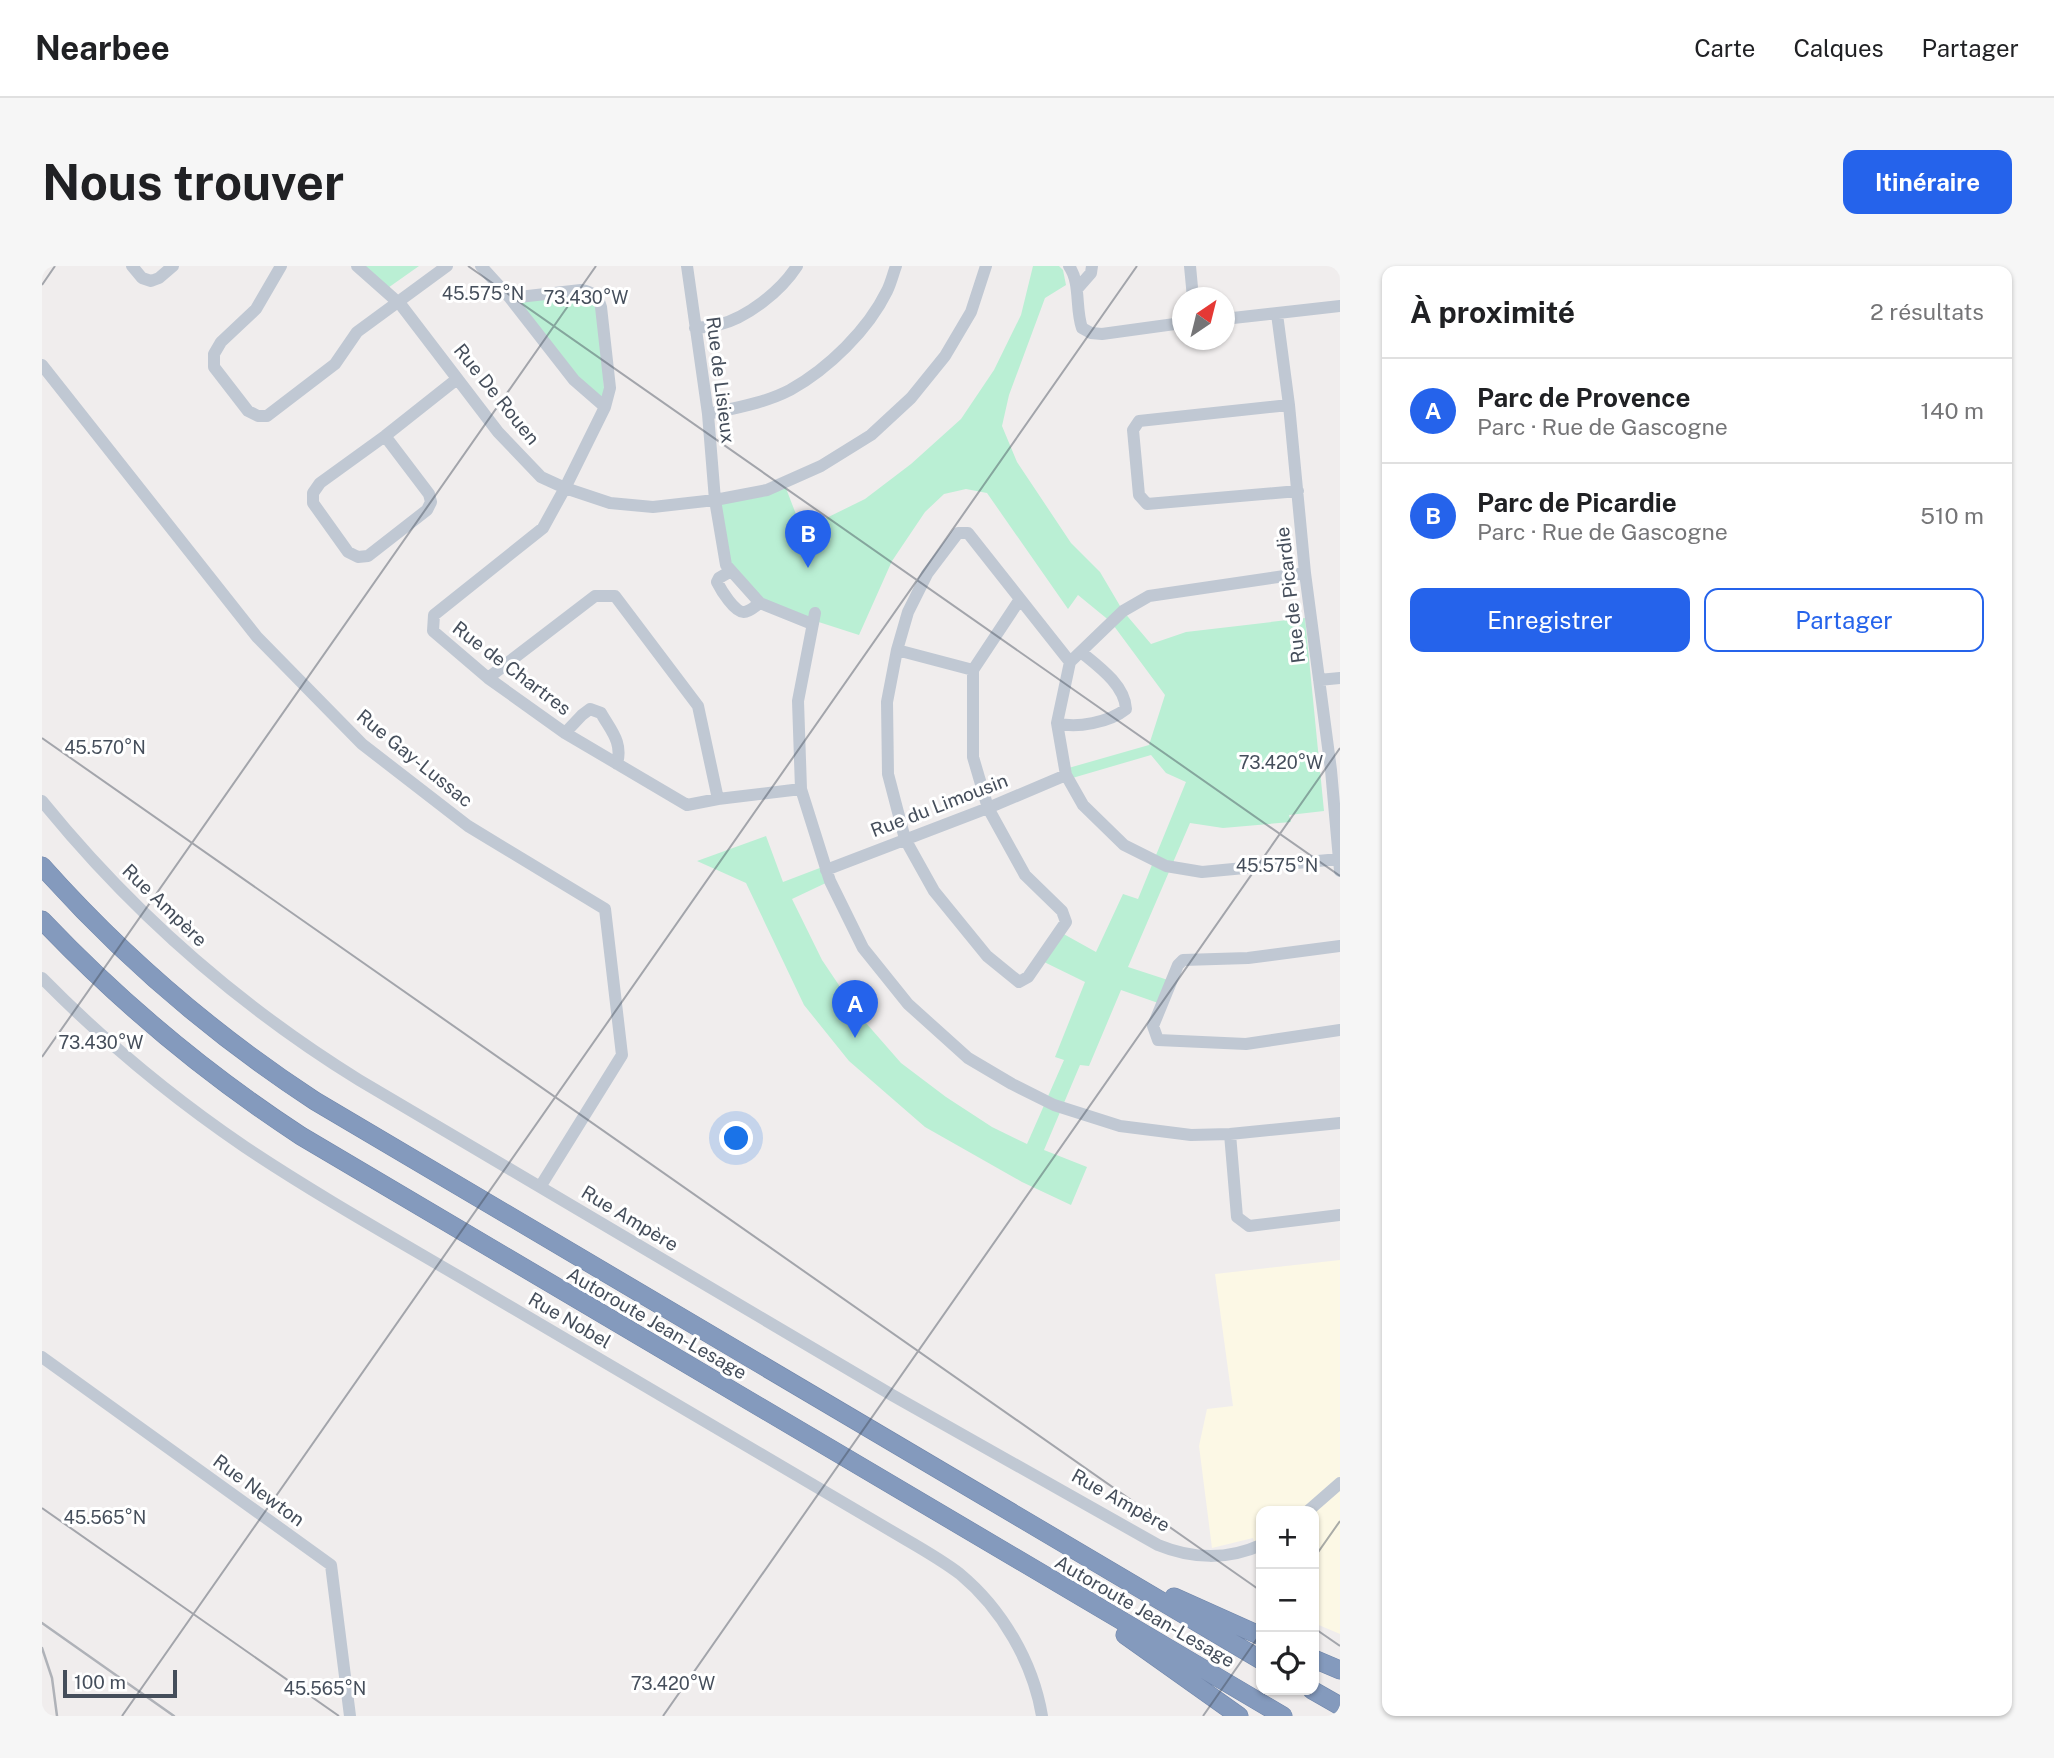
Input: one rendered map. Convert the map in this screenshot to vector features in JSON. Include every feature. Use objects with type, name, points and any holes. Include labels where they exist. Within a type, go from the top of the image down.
[{"type":"highway","name":"Autoroute Jean-Lesage","points":[[42,866],[96,924],[154,980],[233,1044],[299,1090],[369,1134],[1256,1657]]},
{"type":"highway","name":"Autoroute Jean-Lesage","points":[[42,920],[102,981],[158,1030],[281,1124],[1283,1716]]},
{"type":"highway","points":[[1076,1551],[1256,1634]]},
{"type":"highway","points":[[1043,1575],[1239,1716]]},
{"type":"highway","points":[[1319,1660],[1340,1670]]},
{"type":"highway","points":[[1319,1694],[1340,1706]]},
{"type":"street","points":[[132,266],[142,278],[151,281],[173,266]]},
{"type":"street","points":[[281,266],[256,309],[221,342],[214,354],[214,367],[248,411],[258,416],[267,416],[335,364],[356,332],[447,266]]},
{"type":"street","name":"Rue De Rouen","points":[[357,266],[398,303],[498,432],[541,477],[611,503],[653,507],[715,500],[767,490],[821,467],[871,435],[911,398],[945,356],[971,312],[986,266]]},
{"type":"street","points":[[481,266],[510,298],[574,380],[605,407],[610,388],[599,300],[591,292],[581,290],[510,298]]},
{"type":"street","name":"Rue de Lisieux","points":[[687,266],[708,414],[715,500],[726,565],[731,571]]},
{"type":"street","points":[[695,328],[719,325],[756,308],[790,278],[797,266]]},
{"type":"street","points":[[708,414],[742,407],[789,390],[825,366],[858,334],[887,292],[897,266]]},
{"type":"street","points":[[1069,266],[1073,271],[1077,289],[1082,328],[1091,333],[1102,334],[1172,324]]},
{"type":"street","points":[[1077,289],[1091,272],[1091,266]]},
{"type":"street","points":[[1190,266],[1192,287]]},
{"type":"street","points":[[1235,318],[1340,306]]},
{"type":"street","name":"Rue de Picardie","points":[[1276,314],[1289,405],[1305,573],[1336,769],[1339,865]]},
{"type":"street","name":"Rue Gay-Lussac","points":[[42,365],[257,637],[362,744],[468,826],[605,909],[621,1055],[540,1187]]},
{"type":"street","points":[[386,436],[429,494],[430,502],[427,510],[368,556],[358,557],[348,552],[313,503],[313,493],[320,483],[386,436],[457,379]]},
{"type":"street","points":[[1289,405],[1139,421],[1133,430],[1139,495],[1147,504],[1298,491]]},
{"type":"street","name":"Rue de Chartres","points":[[605,407],[543,528],[434,615],[433,631],[488,678],[565,733],[687,805],[801,789]]},
{"type":"street","points":[[1020,599],[974,670],[973,757],[988,808],[1025,875],[1062,911],[1066,922],[1028,977],[1019,982],[987,956],[934,891],[905,839],[888,774],[887,702],[908,612],[927,574],[958,533],[968,533],[1070,662]]},
{"type":"street","points":[[760,603],[747,612],[741,612],[721,590],[717,582],[719,578],[731,571],[760,603],[813,618],[797,701],[801,789],[826,870],[863,948],[908,1004],[968,1058],[1012,1084],[1054,1104],[1120,1126],[1191,1135],[1230,1135],[1340,1123]]},
{"type":"street","points":[[1305,573],[1149,596],[1120,614],[1070,662],[1057,723],[1066,775],[1083,805],[1124,845],[1171,868],[1202,873],[1339,865]]},
{"type":"street","points":[[488,678],[595,596],[615,596],[698,706],[718,799]]},
{"type":"street","points":[[897,650],[974,670]]},
{"type":"street","points":[[1057,723],[1069,726],[1116,718],[1126,709],[1126,702],[1119,689],[1101,668],[1081,652]]},
{"type":"street","points":[[1320,680],[1340,678]]},
{"type":"street","name":"Rue de Chartres","points":[[565,733],[590,709],[601,713],[617,741],[620,753],[617,764]]},
{"type":"street","name":"Rue du Limousin","points":[[826,870],[1066,775]]},
{"type":"street","name":"Rue Ampère","points":[[42,801],[96,865],[188,955],[261,1014],[346,1073],[892,1395],[1158,1545],[1186,1554],[1210,1556],[1256,1547]]},
{"type":"street","points":[[1340,946],[1248,958],[1184,960],[1178,965],[1153,1026],[1158,1040],[1246,1044],[1340,1030]]},
{"type":"street","name":"Rue Nobel","points":[[42,978],[83,1018],[144,1070],[215,1126],[265,1160],[954,1570],[988,1602],[1012,1635],[1030,1673],[1042,1716]]},
{"type":"street","points":[[1230,1135],[1237,1217],[1249,1226],[1340,1215]]},
{"type":"street","name":"Rue Newton","points":[[42,1357],[331,1565],[350,1716]]},
{"type":"street","points":[[1313,1506],[1340,1483]]},
{"type":"shaded area","points":[[1340,1260],[1340,1634],[1319,1625],[1319,1506],[1256,1506],[1256,1550],[1253,1538],[1212,1548],[1199,1446],[1207,1409],[1233,1406],[1215,1274]]},
{"type":"green space","points":[[357,266],[419,266],[385,290]]},
{"type":"green space","points":[[1033,266],[1059,266],[1063,270],[1066,285],[1045,298],[1009,395],[1002,426],[1017,462],[1071,543],[1100,572],[1123,611],[1151,644],[1186,632],[1305,618],[1324,811],[1289,815],[1291,822],[1223,828],[1190,823],[1128,967],[1171,981],[1161,1004],[1121,990],[1089,1066],[1080,1065],[1044,1150],[1087,1167],[1071,1205],[1022,1182],[925,1127],[849,1061],[804,1005],[746,883],[697,861],[766,836],[783,882],[825,866],[830,881],[792,899],[822,960],[859,1015],[901,1063],[992,1127],[1027,1144],[1064,1060],[1055,1057],[1085,982],[1040,960],[1060,932],[1096,952],[1123,894],[1138,899],[1186,782],[1166,773],[1151,755],[1069,779],[1065,769],[1149,745],[1165,695],[1111,622],[1078,595],[1068,609],[987,493],[966,489],[944,494],[925,512],[892,561],[859,635],[760,603],[726,565],[715,500],[784,483],[802,530],[865,499],[911,464],[961,419],[994,370],[1021,315]]},
{"type":"green space","points":[[581,290],[599,300],[605,407],[510,298]]},
{"type":"railway","points":[[42,1623],[174,1716]]},
{"type":"railway","points":[[42,1648],[52,1678],[57,1716]]},
{"type":"place","name":"Parc de Picardie","points":[[808,568]]},
{"type":"place","name":"Parc de Provence","points":[[855,1038]]}]
